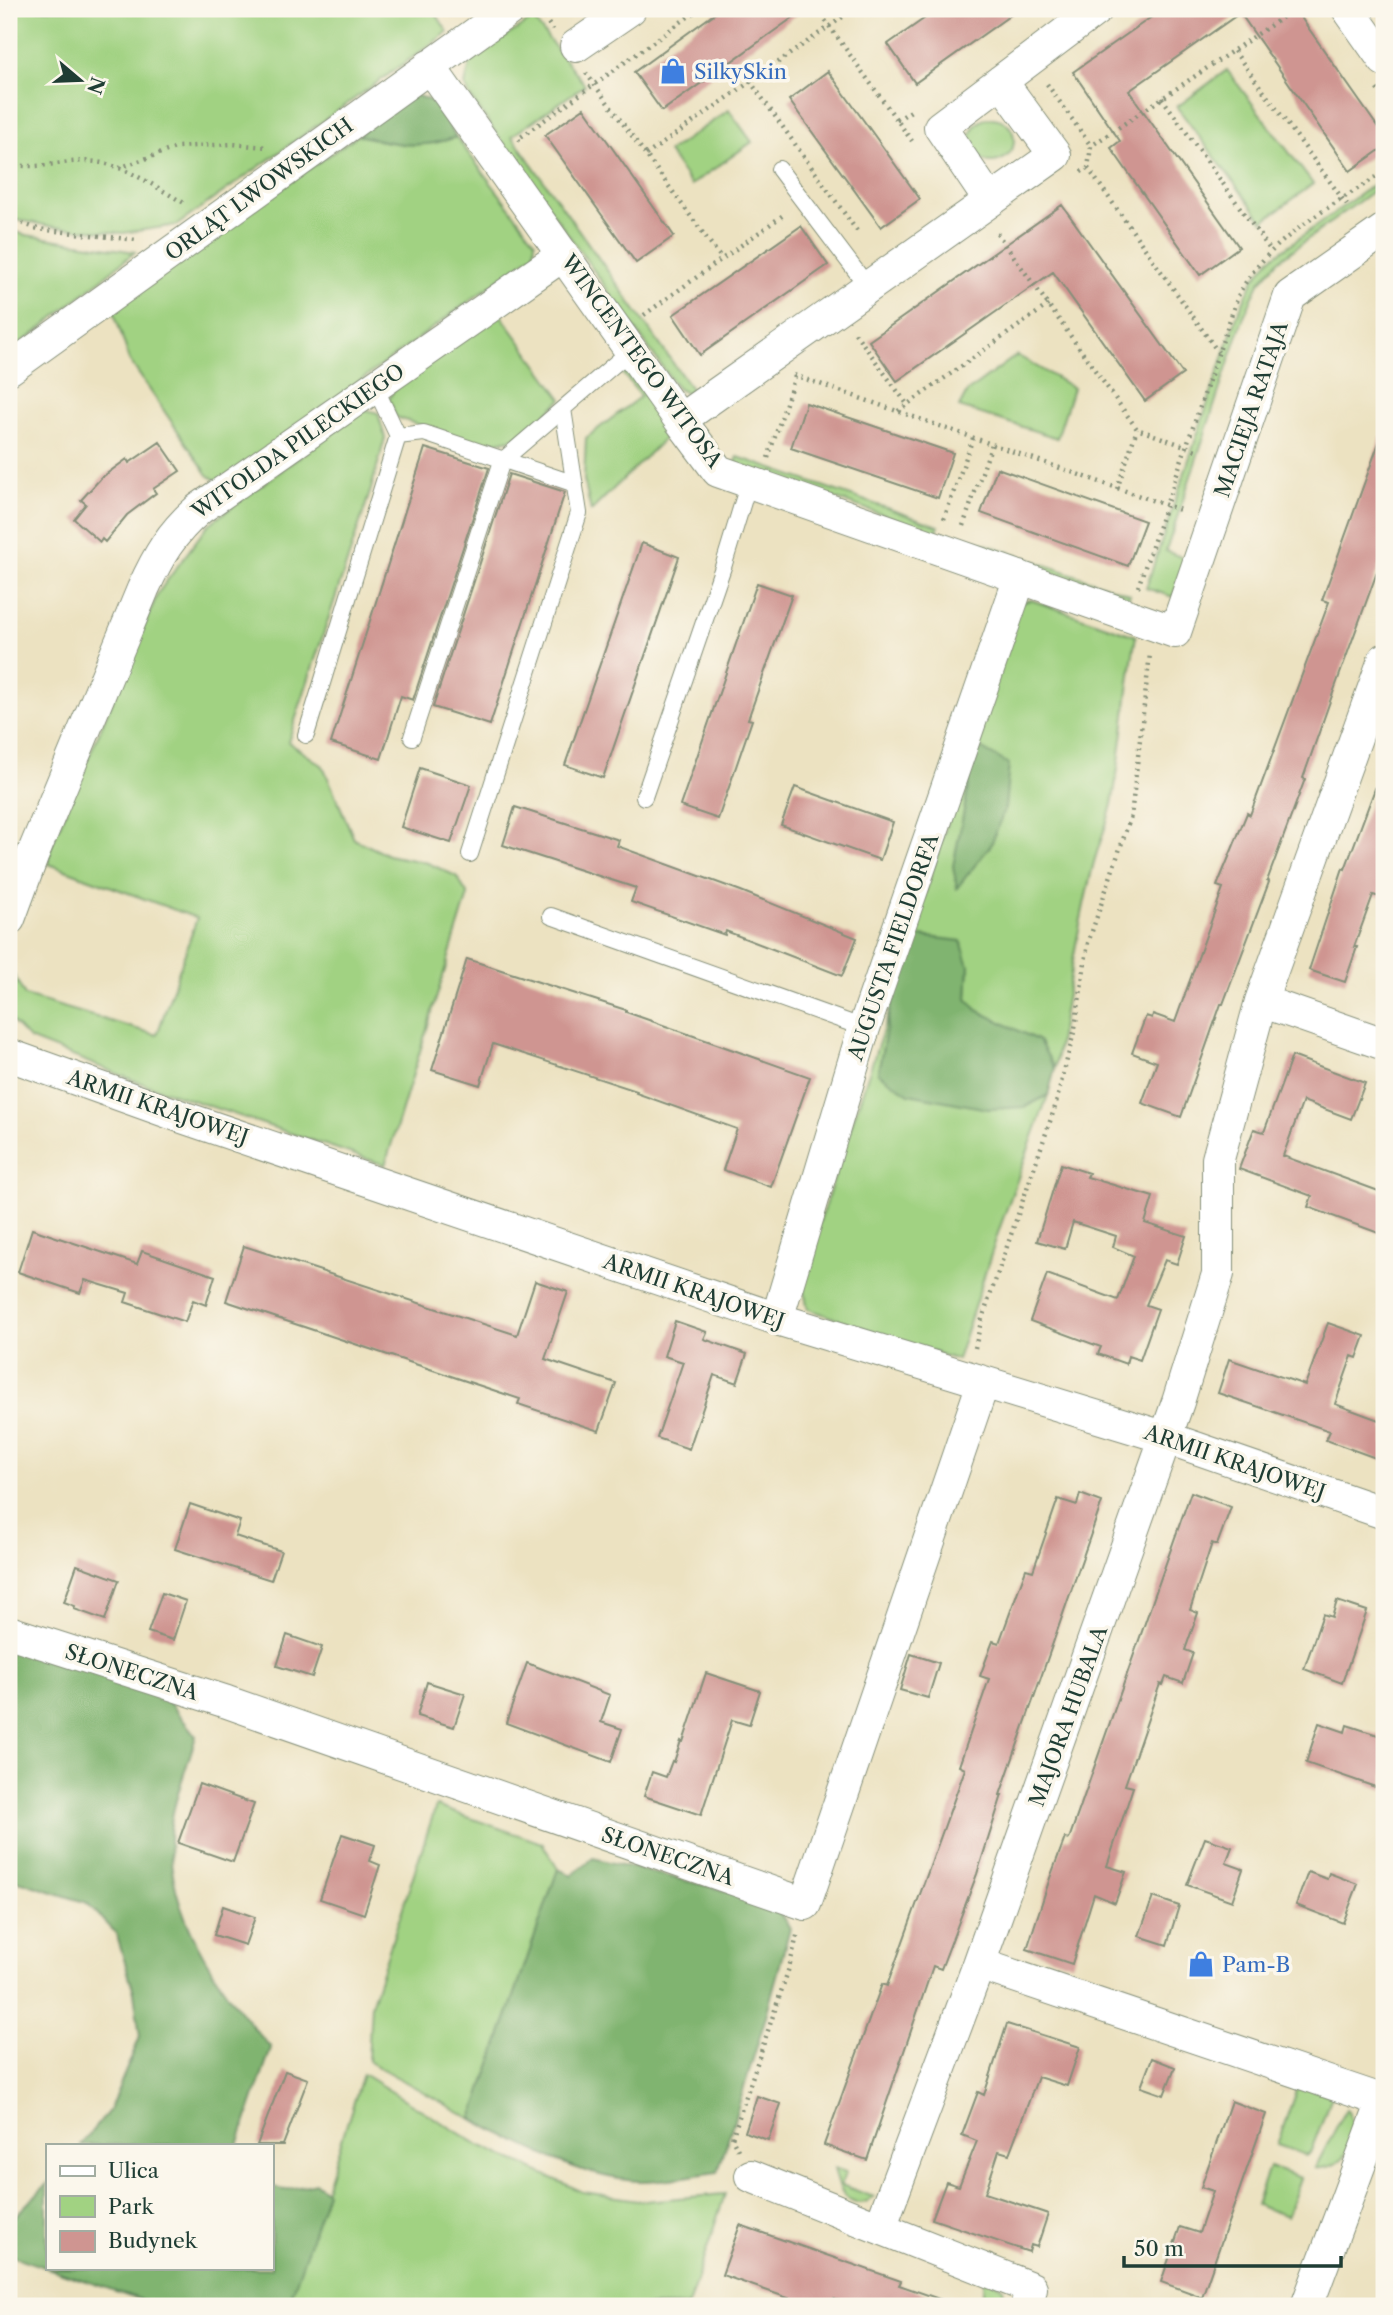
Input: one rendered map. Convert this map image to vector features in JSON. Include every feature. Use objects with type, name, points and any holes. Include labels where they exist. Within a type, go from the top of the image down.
[{"type":"street","name":"ORLĄT LWOWSKICH","points":[[9,369],[510,9]]},
{"type":"street","points":[[576,46],[630,9]]},
{"type":"street","points":[[990,201],[940,127],[1097,9]]},
{"type":"street","points":[[1349,9],[1384,60]]},
{"type":"street","name":"WINCENTEGO WITOSA","points":[[429,65],[630,351],[718,471],[753,469],[1020,578],[1166,629]]},
{"type":"street","points":[[680,420],[1055,155],[1001,81]]},
{"type":"street","name":"MACIEJA RATAJA","points":[[1166,629],[1290,296],[1380,242]]},
{"type":"street","name":"WITOLDA PILECKIEGO","points":[[9,919],[38,842],[159,555],[178,527],[199,509],[374,385],[563,256]]},
{"type":"street","name":"AUGUSTA FIELDORFA","points":[[777,1320],[864,1028],[1020,578]]},
{"type":"street","name":"MAJORA HUBALA","points":[[880,2228],[979,1964],[1167,1438],[1218,1274],[1218,1159],[1261,1001],[1384,660]]},
{"type":"street","points":[[1261,1001],[1384,1044]]},
{"type":"street","name":"ARMII KRAJOWEJ","points":[[9,1055],[777,1320],[1167,1438],[1384,1513]]},
{"type":"street","points":[[805,1904],[983,1383]]},
{"type":"street","name":"SŁONECZNA","points":[[9,1632],[227,1702],[805,1904]]},
{"type":"street","points":[[979,1964],[1384,2100],[1307,2306]]},
{"type":"street","points":[[751,2176],[1031,2288],[1027,2306]]},
{"type":"lane","points":[[779,169],[868,287]]},
{"type":"lane","points":[[412,737],[502,461],[630,351]]},
{"type":"lane","points":[[306,735],[398,436],[374,385]]},
{"type":"lane","points":[[470,854],[579,513],[563,409]]},
{"type":"lane","points":[[398,436],[424,433],[575,484]]},
{"type":"lane","points":[[643,797],[724,564],[753,469]]},
{"type":"lane","points":[[551,916],[864,1028]]},
{"type":"path","points":[[526,150],[519,139],[699,9]]},
{"type":"path","points":[[817,9],[919,151]]},
{"type":"path","points":[[646,155],[854,9]]},
{"type":"path","points":[[1234,51],[1350,209]]},
{"type":"path","points":[[1030,59],[1091,146]]},
{"type":"path","points":[[750,81],[860,236]]},
{"type":"path","points":[[594,85],[722,259]]},
{"type":"path","points":[[1162,98],[1270,251]]},
{"type":"path","points":[[118,168],[178,147],[232,144],[313,150]]},
{"type":"path","points":[[9,163],[22,167],[96,162],[118,168],[216,220]]},
{"type":"path","points":[[1088,167],[1218,353]]},
{"type":"path","points":[[1137,590],[1218,353],[1247,278],[1270,251],[1384,172]]},
{"type":"path","points":[[645,315],[793,208]]},
{"type":"path","points":[[9,219],[38,229],[182,244]]},
{"type":"path","points":[[996,231],[1138,429],[1199,451]]},
{"type":"path","points":[[637,304],[652,325]]},
{"type":"path","points":[[898,411],[1048,305]]},
{"type":"path","points":[[855,333],[907,404]]},
{"type":"path","points":[[761,363],[1180,510]]},
{"type":"path","points":[[1117,489],[1138,429]]},
{"type":"path","points":[[973,438],[943,522],[962,529],[992,444]]},
{"type":"path","points":[[753,469],[780,464]]},
{"type":"path","points":[[983,1383],[973,1356],[981,1322],[1055,1107],[1075,1028],[1088,943],[1132,817],[1148,659],[1166,629]]},
{"type":"path","points":[[751,2176],[732,2138],[789,1968],[805,1904]]},
{"type":"green space","points":[[9,9],[443,9],[436,14],[448,32],[177,225],[123,233],[55,227],[9,218]]},
{"type":"green space","points":[[533,19],[585,85],[512,136],[692,390],[686,393],[678,389],[469,95],[465,85],[471,59]]},
{"type":"green space","points":[[1227,70],[1313,184],[1263,221],[1177,107]]},
{"type":"green space","points":[[410,93],[434,102],[456,137],[431,143],[407,144],[358,135]]},
{"type":"green space","points":[[729,110],[752,142],[691,185],[668,152]]},
{"type":"green space","points":[[992,118],[1008,124],[1014,140],[1008,156],[992,162],[976,156],[970,140],[976,124]]},
{"type":"green space","points":[[358,135],[407,144],[431,143],[456,137],[535,241],[534,254],[220,483],[208,475],[130,361],[112,306]]},
{"type":"green space","points":[[1384,177],[1384,183],[1278,261],[1259,283],[1244,316],[1166,551],[1186,559],[1173,597],[1146,588],[1238,313],[1254,279],[1270,259]]},
{"type":"green space","points":[[9,230],[135,252],[34,334],[9,350]]},
{"type":"green space","points":[[498,311],[562,399],[521,437],[478,446],[396,417],[389,399],[399,380]]},
{"type":"green space","points":[[1017,355],[1073,388],[1057,438],[959,407],[967,392]]},
{"type":"green space","points":[[626,368],[672,431],[591,511],[584,480],[586,438],[641,396],[622,373]]},
{"type":"green space","points":[[364,409],[378,413],[385,438],[371,489],[288,742],[323,766],[354,839],[388,855],[428,863],[456,876],[468,895],[385,1165],[141,1083],[29,1039],[9,1018],[10,968],[25,996],[157,1035],[197,918],[49,864],[51,846],[158,593],[208,525]]},
{"type":"green space","points":[[738,457],[939,526],[936,533],[735,464]]},
{"type":"green space","points":[[965,537],[1130,594],[1128,600],[963,543]]},
{"type":"green space","points":[[1031,600],[1136,636],[1112,804],[1094,862],[1081,919],[1055,1069],[1039,1041],[977,1010],[967,999],[969,966],[912,935],[1016,604]],"holes":[[[971,750],[991,845],[957,887]]]},
{"type":"green space","points":[[977,746],[1009,764],[1005,808],[991,845],[957,888],[953,866],[969,785],[971,749]]},
{"type":"green space","points":[[912,935],[961,941],[969,966],[967,999],[977,1010],[1039,1041],[1055,1069],[1048,1095],[1025,1107],[988,1109],[909,1094],[878,1073],[890,1009]]},
{"type":"green space","points":[[890,1009],[878,1073],[1025,1107],[1048,1095],[999,1230],[957,1360],[808,1309],[801,1278]]},
{"type":"green space","points":[[9,1641],[159,1690],[196,1736],[171,1824],[170,1855],[184,1916],[213,1972],[271,2048],[238,2144],[81,2144],[109,2111],[140,2037],[134,1992],[116,1933],[87,1903],[9,1878]]},
{"type":"green space","points":[[436,1806],[542,1843],[558,1869],[472,2119],[368,2061],[371,2005]]},
{"type":"green space","points":[[593,1858],[772,1902],[790,1928],[718,2172],[637,2181],[594,2174],[552,2158],[472,2119],[558,1869],[572,1875]]},
{"type":"green space","points":[[363,2074],[477,2144],[583,2192],[645,2201],[725,2194],[688,2306],[288,2306]]},
{"type":"green space","points":[[1298,2085],[1332,2096],[1310,2153],[1305,2155],[1277,2145]]},
{"type":"green space","points":[[1346,2109],[1353,2129],[1349,2149],[1336,2163],[1315,2168]]},
{"type":"green space","points":[[1269,2167],[1301,2178],[1287,2216],[1256,2205]]},
{"type":"green space","points":[[834,2168],[846,2172],[841,2185],[874,2197],[865,2202],[851,2201],[838,2184]]},
{"type":"green space","points":[[316,2183],[327,2192],[288,2306],[160,2306],[53,2270],[273,2270],[273,2187],[285,2190]]},
{"type":"green space","points":[[46,2185],[46,2268],[9,2255],[9,2222]]},
{"type":"green space","points":[[985,2276],[1003,2288],[1006,2306],[983,2306]]},
{"type":"building","points":[[721,9],[805,9],[662,111],[634,72]]},
{"type":"building","points":[[938,9],[1019,9],[915,83],[888,44]]},
{"type":"building","points":[[1163,9],[1295,9],[1384,136],[1384,147],[1350,171],[1240,13],[1129,91],[1239,247],[1200,275],[1111,148],[1120,141],[1073,72]]},
{"type":"building","points":[[828,71],[920,199],[881,227],[789,100]]},
{"type":"building","points":[[584,108],[674,236],[636,263],[545,135]]},
{"type":"building","points":[[1062,205],[1183,374],[1145,401],[1053,272],[897,381],[869,341]]},
{"type":"building","points":[[801,226],[828,265],[700,355],[673,315]]},
{"type":"building","points":[[806,403],[953,453],[938,498],[791,448]]},
{"type":"building","points":[[1381,437],[1384,438],[1384,553],[1303,778],[1305,779],[1267,881],[1269,882],[1221,1004],[1181,1117],[1142,1103],[1157,1062],[1132,1053],[1146,1016],[1152,1018],[1153,1014],[1175,1022],[1223,888],[1217,886],[1247,813],[1250,815],[1329,602],[1322,600]]},
{"type":"building","points":[[160,442],[180,471],[153,489],[156,493],[127,515],[105,542],[102,539],[100,542],[74,519],[86,504],[81,500],[101,478],[127,459],[129,463]]},
{"type":"building","points":[[425,448],[489,468],[413,700],[401,696],[381,759],[331,743]]},
{"type":"building","points":[[997,468],[1145,521],[1128,566],[981,513]]},
{"type":"building","points":[[509,474],[565,492],[490,725],[433,707]]},
{"type":"building","points":[[642,543],[679,557],[603,778],[565,765]]},
{"type":"building","points":[[757,583],[792,595],[748,719],[752,720],[718,819],[680,806]]},
{"type":"building","points":[[420,768],[471,785],[451,843],[401,827]]},
{"type":"building","points":[[1382,770],[1384,883],[1380,897],[1373,895],[1354,947],[1357,947],[1345,982],[1309,970],[1343,868],[1345,869]]},
{"type":"building","points":[[795,787],[893,822],[880,860],[781,825]]},
{"type":"building","points":[[515,807],[619,840],[617,846],[741,891],[857,938],[842,976],[726,931],[725,935],[631,902],[636,888],[503,845]]},
{"type":"building","points":[[467,959],[626,1010],[810,1077],[771,1187],[723,1170],[737,1129],[636,1093],[637,1091],[493,1044],[480,1085],[432,1070]]},
{"type":"building","points":[[1292,1056],[1365,1083],[1351,1119],[1303,1101],[1283,1156],[1384,1193],[1384,1235],[1308,1207],[1312,1196],[1239,1169],[1254,1129],[1264,1132]]},
{"type":"building","points":[[1061,1164],[1089,1173],[1087,1177],[1153,1197],[1145,1223],[1186,1236],[1177,1264],[1165,1260],[1146,1305],[1158,1309],[1140,1360],[1128,1356],[1126,1364],[1098,1354],[1101,1347],[1030,1321],[1047,1274],[1118,1300],[1134,1256],[1113,1247],[1116,1236],[1073,1222],[1065,1249],[1037,1241]]},
{"type":"building","points":[[32,1229],[137,1264],[142,1251],[215,1276],[206,1305],[193,1300],[185,1322],[125,1302],[128,1293],[85,1280],[80,1293],[18,1272]]},
{"type":"building","points":[[244,1246],[517,1335],[535,1281],[568,1292],[545,1359],[616,1383],[599,1431],[518,1404],[520,1399],[226,1301]]},
{"type":"building","points":[[675,1321],[707,1332],[704,1339],[747,1354],[737,1383],[714,1375],[689,1449],[657,1438],[683,1362],[664,1356]]},
{"type":"building","points":[[1328,1323],[1365,1336],[1357,1358],[1352,1356],[1335,1404],[1384,1422],[1384,1461],[1326,1440],[1330,1431],[1218,1393],[1229,1359],[1305,1385]]},
{"type":"building","points":[[1191,1492],[1231,1507],[1217,1545],[1212,1543],[1190,1610],[1198,1613],[1185,1650],[1193,1653],[1183,1683],[1166,1677],[1163,1685],[1160,1684],[1125,1785],[1133,1787],[1107,1866],[1126,1872],[1115,1903],[1094,1894],[1072,1964],[1027,1949],[1065,1838],[1069,1839]]},
{"type":"building","points":[[1080,1494],[1102,1502],[1000,1795],[977,1874],[941,1969],[933,1966],[867,2160],[824,2145],[882,1984],[887,1986],[965,1769],[959,1766],[989,1679],[980,1676],[993,1641],[999,1643],[1026,1569],[1033,1571],[1058,1499],[1077,1505]]},
{"type":"building","points":[[190,1504],[240,1521],[235,1536],[281,1551],[271,1580],[175,1549]]},
{"type":"building","points":[[77,1565],[119,1580],[105,1620],[74,1609],[75,1606],[64,1602]]},
{"type":"building","points":[[162,1593],[186,1601],[173,1640],[148,1632]]},
{"type":"building","points":[[1337,1601],[1367,1611],[1342,1683],[1304,1669],[1323,1614],[1332,1617]]},
{"type":"building","points":[[287,1635],[322,1647],[312,1677],[277,1666]]},
{"type":"building","points":[[911,1654],[939,1663],[928,1698],[900,1690]]},
{"type":"building","points":[[527,1663],[610,1695],[601,1722],[622,1729],[611,1762],[506,1723]]},
{"type":"building","points":[[706,1673],[760,1691],[749,1725],[732,1720],[701,1815],[644,1796],[652,1772],[666,1777],[672,1761],[674,1762]]},
{"type":"building","points":[[427,1682],[465,1694],[454,1727],[417,1716]]},
{"type":"building","points":[[1319,1723],[1345,1732],[1347,1725],[1384,1737],[1384,1790],[1306,1763]]},
{"type":"building","points":[[199,1784],[254,1804],[233,1862],[178,1843]]},
{"type":"building","points":[[342,1834],[375,1845],[370,1861],[380,1865],[364,1914],[320,1899]]},
{"type":"building","points":[[1205,1838],[1232,1847],[1226,1863],[1243,1869],[1232,1901],[1187,1885]]},
{"type":"building","points":[[1308,1872],[1327,1879],[1329,1873],[1358,1884],[1343,1923],[1296,1905]]},
{"type":"building","points":[[1153,1897],[1179,1906],[1167,1945],[1139,1936]]},
{"type":"building","points":[[223,1906],[255,1917],[245,1945],[214,1935]]},
{"type":"building","points":[[1007,2024],[1080,2047],[1067,2086],[1038,2077],[1009,2154],[999,2151],[985,2193],[1048,2214],[1037,2247],[1031,2245],[1029,2252],[932,2219],[946,2182],[959,2186],[977,2141],[962,2135],[978,2092],[984,2095]]},
{"type":"building","points":[[1152,2058],[1175,2067],[1164,2095],[1141,2087]]},
{"type":"building","points":[[285,2071],[308,2079],[283,2145],[257,2144]]},
{"type":"building","points":[[757,2096],[781,2104],[768,2140],[745,2132]]},
{"type":"building","points":[[1231,2101],[1266,2114],[1202,2297],[1161,2282],[1180,2227],[1199,2233],[1213,2191],[1201,2187]]},
{"type":"building","points":[[740,2225],[901,2281],[899,2285],[951,2303],[950,2306],[853,2306],[834,2299],[832,2306],[811,2306],[722,2275]]},
{"type":"place","name":"SilkySkin","points":[[673,71]]},
{"type":"place","name":"Pam-B","points":[[1201,1964]]}]
